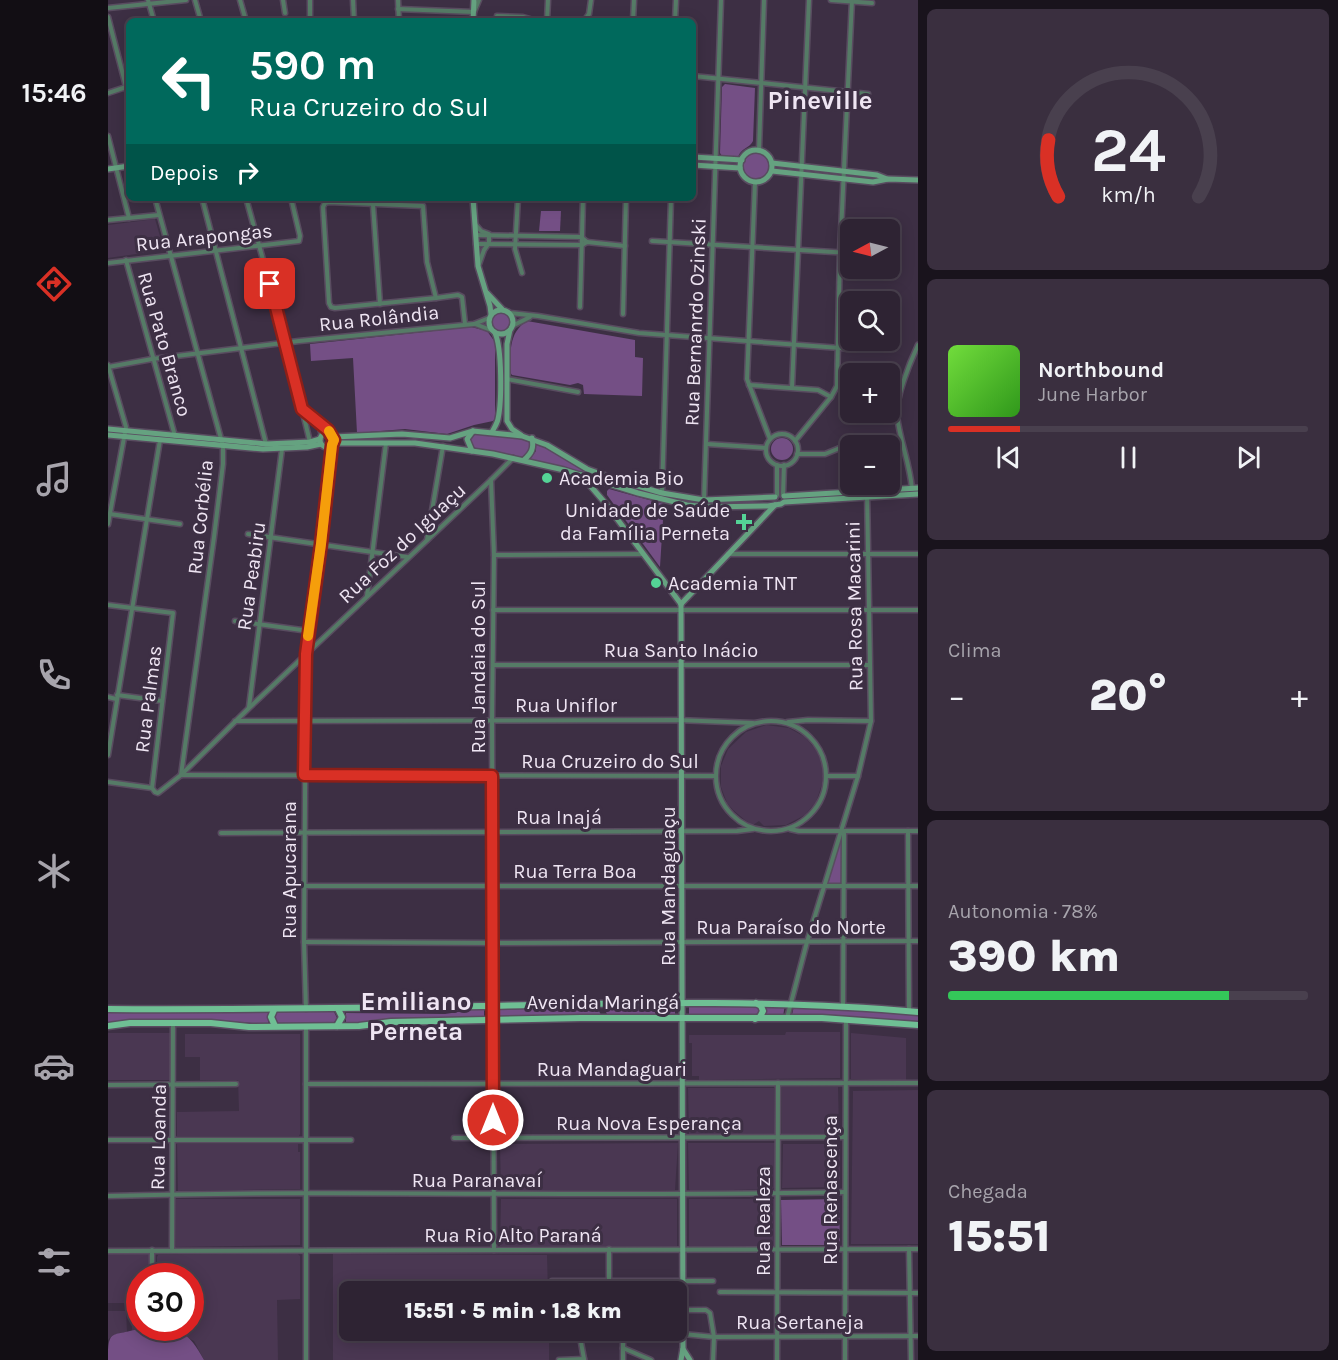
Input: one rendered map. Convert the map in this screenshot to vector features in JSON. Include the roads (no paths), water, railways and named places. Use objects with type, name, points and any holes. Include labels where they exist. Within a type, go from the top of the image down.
[{"type":"main road","name":"Avenida Maringá","points":[[108,1009],[274,1010],[607,1003],[790,1003],[918,1011]]},
{"type":"main road","points":[[607,1003],[604,1012],[607,1018]]},
{"type":"main road","points":[[755,1003],[761,1006],[763,1011],[760,1017],[755,1019]]},
{"type":"main road","points":[[337,1026],[342,1017],[338,1009]]},
{"type":"main road","points":[[274,1010],[271,1017],[275,1026]]},
{"type":"main road","name":"Avenida Maringá","points":[[108,1026],[130,1023],[211,1023],[249,1027],[337,1026],[493,1018],[846,1019],[918,1025]]},
{"type":"street","points":[[108,8],[186,0]]},
{"type":"street","points":[[195,0],[200,18]]},
{"type":"street","points":[[240,0],[245,18]]},
{"type":"street","points":[[283,0],[285,13]]},
{"type":"street","points":[[310,0],[310,18]]},
{"type":"street","points":[[353,0],[354,18]]},
{"type":"street","points":[[398,0],[399,18]]},
{"type":"street","points":[[473,18],[474,0]]},
{"type":"street","points":[[474,12],[479,0]]},
{"type":"street","points":[[547,18],[548,0]]},
{"type":"street","points":[[586,18],[591,0]]},
{"type":"street","points":[[632,18],[634,0]]},
{"type":"street","points":[[675,18],[676,0]]},
{"type":"street","name":"Rua Bernanrdo Ozinski","points":[[704,500],[721,0]]},
{"type":"street","points":[[759,150],[764,0]]},
{"type":"street","points":[[792,387],[809,0]]},
{"type":"street","points":[[831,0],[872,3]]},
{"type":"street","points":[[842,219],[852,1]]},
{"type":"street","points":[[149,2],[153,18]]},
{"type":"street","points":[[398,9],[474,12]]},
{"type":"street","points":[[496,16],[526,18]]},
{"type":"street","points":[[108,17],[126,82]]},
{"type":"street","points":[[696,76],[868,94]]},
{"type":"street","points":[[108,93],[126,86]]},
{"type":"street","points":[[108,136],[129,218]]},
{"type":"street","points":[[759,150],[768,154],[772,163],[772,171],[766,179],[755,182],[746,178],[741,168],[741,160],[749,151],[759,150]]},
{"type":"street","points":[[696,157],[741,160]]},
{"type":"street","points":[[772,163],[877,175],[888,179]]},
{"type":"street","points":[[696,165],[741,168]]},
{"type":"street","points":[[108,170],[126,166]]},
{"type":"street","points":[[772,171],[873,182],[888,179],[918,180]]},
{"type":"street","points":[[755,182],[748,385],[770,439]]},
{"type":"street","name":"Rua Corbélia","points":[[156,201],[222,443],[214,537],[181,775]]},
{"type":"street","points":[[203,201],[266,444]]},
{"type":"street","points":[[247,201],[286,343],[310,442]]},
{"type":"street","name":"Rua Arapongas","points":[[108,263],[299,241],[300,236],[292,201]]},
{"type":"street","points":[[473,201],[475,224],[483,243]]},
{"type":"street","points":[[518,201],[516,258],[522,273]]},
{"type":"street","points":[[580,306],[583,201]]},
{"type":"street","points":[[623,314],[626,201]]},
{"type":"street","points":[[662,493],[671,201]]},
{"type":"street","points":[[436,298],[428,267],[423,206],[329,202],[324,205],[331,307],[335,308],[458,296],[462,297],[465,324]]},
{"type":"street","points":[[373,205],[380,304]]},
{"type":"street","points":[[108,220],[159,215]]},
{"type":"street","points":[[475,224],[489,234]]},
{"type":"street","points":[[478,266],[483,250],[489,243],[489,234]]},
{"type":"street","points":[[479,235],[581,237],[587,242],[625,246]]},
{"type":"street","points":[[479,235],[476,244],[478,266],[490,306],[489,325],[499,347],[500,358],[499,412],[492,432]]},
{"type":"street","points":[[652,241],[840,253],[837,386],[831,397],[795,441]]},
{"type":"street","points":[[476,244],[582,245],[587,242]]},
{"type":"street","name":"Rua Pato Branco","points":[[126,260],[175,436]]},
{"type":"street","points":[[485,291],[502,309],[510,313],[666,336],[840,348]]},
{"type":"street","points":[[490,316],[502,309]]},
{"type":"street","points":[[465,312],[474,324]]},
{"type":"street","points":[[510,313],[513,320],[507,358],[507,412],[509,425],[522,436]]},
{"type":"street","name":"Rua Rolândia","points":[[474,324],[490,316]]},
{"type":"street","points":[[493,331],[502,334],[526,318],[538,316]]},
{"type":"street","name":"Rua Rolândia","points":[[108,366],[286,343],[465,324],[474,324],[493,331]]},
{"type":"street","points":[[900,492],[915,491],[897,414],[898,398],[918,345]]},
{"type":"street","points":[[500,358],[507,358]]},
{"type":"street","points":[[108,366],[125,433],[108,524]]},
{"type":"street","points":[[507,379],[578,392]]},
{"type":"street","points":[[748,385],[823,391],[831,397]]},
{"type":"street","points":[[302,409],[328,430],[332,439]]},
{"type":"street","points":[[499,412],[507,412]]},
{"type":"street","points":[[319,424],[322,429],[321,439],[327,447],[332,439]]},
{"type":"street","points":[[108,429],[160,438],[282,449],[321,439],[443,447],[524,460],[644,495],[687,505],[707,507],[762,505],[780,498]]},
{"type":"street","points":[[332,439],[402,434],[450,438],[475,431],[492,432],[532,438],[587,469],[662,493],[704,500],[845,495]]},
{"type":"street","points":[[472,451],[467,439],[475,431]]},
{"type":"street","points":[[108,435],[125,433],[175,436],[222,443],[266,444],[310,442],[321,439]]},
{"type":"street","points":[[776,435],[790,436],[795,441],[797,454],[793,461],[777,465],[768,457],[766,448],[770,439],[776,435]]},
{"type":"street","points":[[108,755],[160,438]]},
{"type":"street","points":[[524,460],[534,448],[532,438]]},
{"type":"street","name":"Rua Apucarana","points":[[306,1008],[304,722],[306,654],[332,439]]},
{"type":"street","points":[[367,597],[386,442]]},
{"type":"street","points":[[706,444],[766,448]]},
{"type":"street","points":[[427,540],[443,447]]},
{"type":"street","points":[[797,454],[825,454],[840,448]]},
{"type":"street","name":"Rua Peabiru","points":[[249,708],[282,449]]},
{"type":"street","name":"Rua Foz do Iguaçu","points":[[152,788],[158,793],[181,775],[513,458]]},
{"type":"street","points":[[777,465],[780,498]]},
{"type":"street","points":[[682,607],[727,554],[780,498],[784,465]]},
{"type":"street","points":[[581,475],[606,504],[682,607]]},
{"type":"street","name":"Rua Jandaia do Sul","points":[[492,480],[495,1250]]},
{"type":"street","points":[[606,504],[601,490],[611,484]]},
{"type":"street","name":"Rua Rosa Macarini","points":[[787,1019],[807,942],[842,831],[872,721],[867,495]]},
{"type":"street","points":[[762,497],[762,505]]},
{"type":"street","points":[[110,514],[180,524]]},
{"type":"street","points":[[248,534],[408,558]]},
{"type":"street","points":[[494,555],[644,554]]},
{"type":"street","points":[[727,554],[918,554]]},
{"type":"street","points":[[108,604],[132,608]]},
{"type":"street","points":[[493,609],[682,607],[918,610]]},
{"type":"street","name":"Rua Mandaguaçu","points":[[682,607],[683,1281]]},
{"type":"street","name":"Rua Palmas","points":[[132,608],[173,613],[152,788]]},
{"type":"street","points":[[236,621],[309,631]]},
{"type":"street","name":"Rua Santo Inácio","points":[[493,665],[869,665]]},
{"type":"street","points":[[108,697],[162,700]]},
{"type":"street","name":"Rua Uniflor","points":[[234,722],[682,720],[753,723]]},
{"type":"street","points":[[787,722],[800,728],[811,737],[819,749],[825,762],[825,788],[816,809],[808,817],[788,829],[774,832],[753,829],[736,819],[723,804],[716,786],[717,762],[722,749],[735,733],[764,720],[872,721]]},
{"type":"street","name":"Rua Cruzeiro do Sul","points":[[181,775],[715,776]]},
{"type":"street","points":[[826,776],[858,776]]},
{"type":"street","points":[[108,782],[152,788]]},
{"type":"street","name":"Rua Inajá","points":[[221,833],[736,831],[753,829]]},
{"type":"street","points":[[788,829],[800,831],[918,831]]},
{"type":"street","points":[[842,831],[843,1006]]},
{"type":"street","points":[[908,831],[909,1011]]},
{"type":"street","name":"Rua Terra Boa","points":[[304,886],[918,886]]},
{"type":"street","name":"Rua Paraíso do Norte","points":[[304,942],[918,941]]},
{"type":"street","name":"Rua Renascença","points":[[845,1360],[846,1019]]},
{"type":"street","name":"Rua Loanda","points":[[172,1251],[173,1023]]},
{"type":"street","points":[[306,1026],[306,1360]]},
{"type":"street","name":"Rua Realeza","points":[[777,1360],[778,1083]]},
{"type":"street","name":"Rua Mandaguari","points":[[306,1084],[918,1083]]},
{"type":"street","points":[[108,1085],[236,1084]]},
{"type":"street","name":"Rua Nova Esperança","points":[[454,1138],[845,1137]]},
{"type":"street","points":[[108,1140],[351,1140]]},
{"type":"street","name":"Rua Paranavaí","points":[[108,1196],[172,1194],[683,1195],[845,1192]]},
{"type":"street","points":[[909,1249],[911,1360]]},
{"type":"street","name":"Rua Rio Alto Paraná","points":[[108,1251],[918,1249]]},
{"type":"street","points":[[609,1250],[609,1281]]},
{"type":"street","points":[[152,1251],[152,1263]]},
{"type":"street","points":[[687,1281],[713,1281]]},
{"type":"street","points":[[720,1292],[918,1293]]},
{"type":"street","points":[[687,1310],[706,1311],[712,1316],[713,1360]]},
{"type":"street","name":"Rua Sertaneja","points":[[687,1334],[714,1337],[918,1336]]},
{"type":"street","points":[[559,1360],[585,1360],[581,1341]]},
{"type":"street","points":[[623,1341],[623,1360]]},
{"type":"street","name":"Rua Mandaguaçu","points":[[681,1360],[683,1341]]},
{"type":"street","points":[[623,1348],[651,1360]]},
{"type":"street","points":[[683,1348],[690,1360]]},
{"type":"place","name":"Academia Bio","points":[[547,478]]},
{"type":"place","name":"Unidade de Saúde da Família Perneta","points":[[744,522]]},
{"type":"place","name":"Academia TNT","points":[[656,583]]},
{"type":"district","name":"Pineville","points":[[820,100]]},
{"type":"district","name":"Emiliano Perneta","points":[[416,1016]]}]
